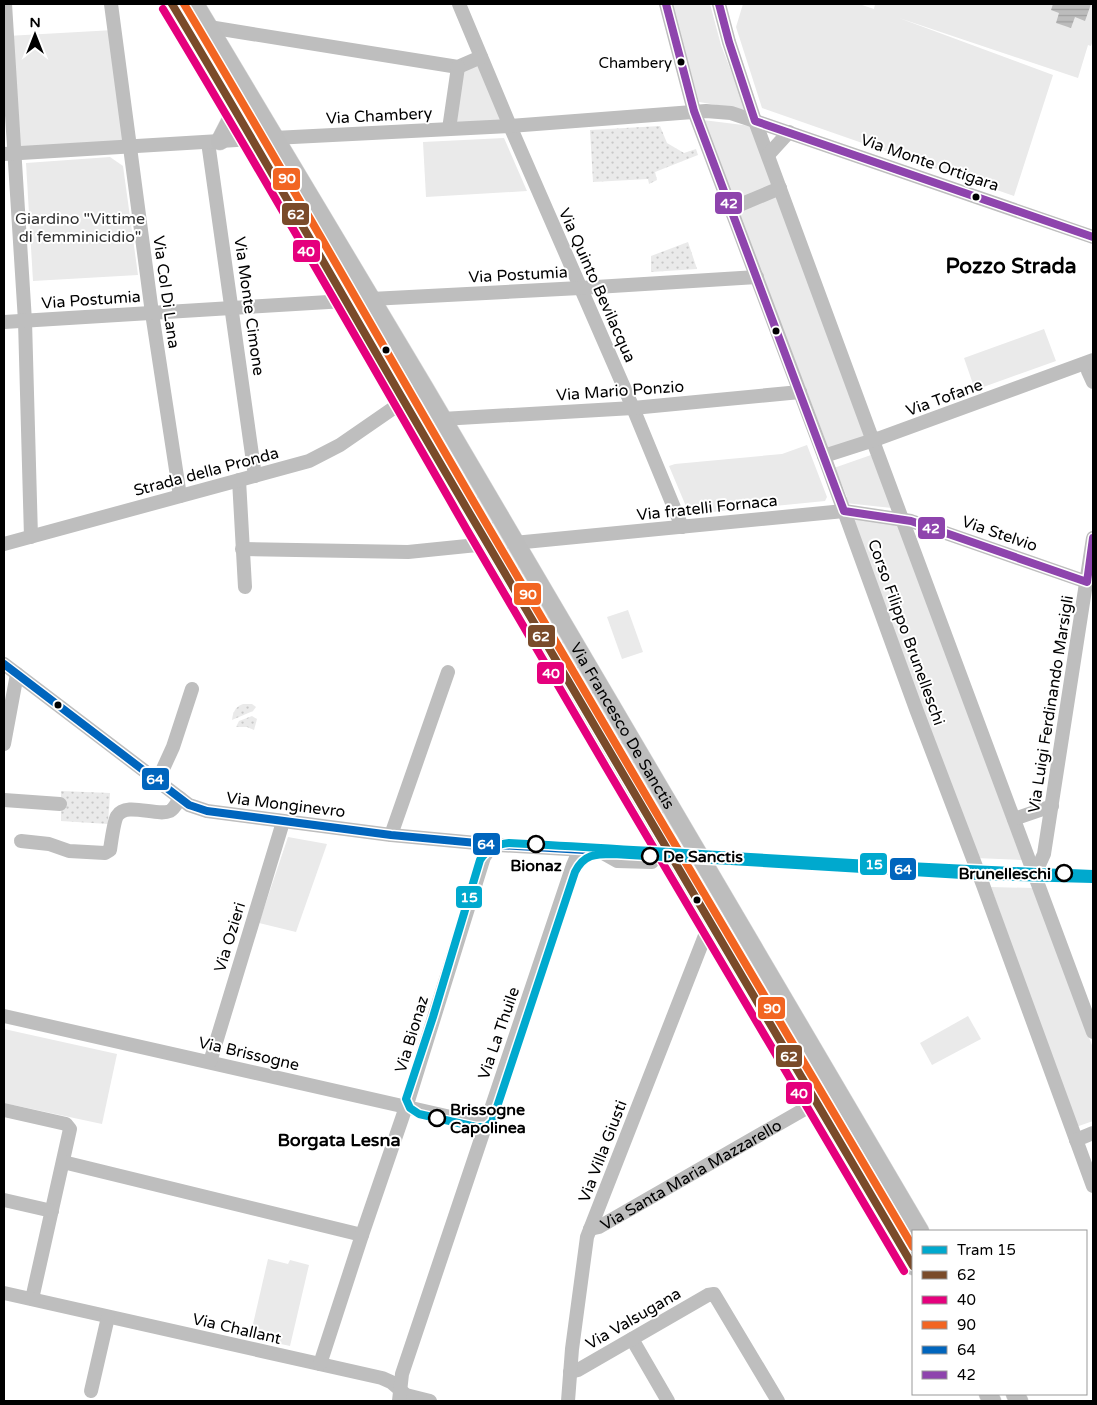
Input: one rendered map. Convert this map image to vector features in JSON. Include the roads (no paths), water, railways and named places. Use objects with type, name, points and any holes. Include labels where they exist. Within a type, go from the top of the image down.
[{"type":"main road","name":"Via Francesco De Sanctis","points":[[172,4],[236,110],[345,302],[671,855]]},
{"type":"main road","name":"Via Francesco De Sanctis","points":[[196,4],[424,387],[699,856]]},
{"type":"main road","points":[[214,141],[236,110]]},
{"type":"main road","points":[[671,855],[912,1264]]},
{"type":"main road","points":[[699,856],[919,1230]]},
{"type":"street","points":[[4,322],[25,321],[9,154],[5,4]]},
{"type":"street","name":"Via Col Di Lana","points":[[110,4],[152,313],[180,496]]},
{"type":"street","name":"Corso Filippo Brunelleschi","points":[[666,4],[694,111],[824,456],[1093,1186]]},
{"type":"street","name":"Corso Filippo Brunelleschi","points":[[719,4],[728,42],[755,121],[1093,1032]]},
{"type":"street","name":"Via Quinto Bevilacqua","points":[[460,5],[682,527]]},
{"type":"street","points":[[209,27],[458,67],[481,57]]},
{"type":"street","points":[[449,129],[458,67]]},
{"type":"street","name":"Via Chambery","points":[[9,154],[214,141],[510,126],[694,111],[731,113],[755,121]]},
{"type":"street","name":"Via Monte Ortigara","points":[[755,121],[1093,237]]},
{"type":"street","points":[[768,155],[789,132]]},
{"type":"street","name":"Via Monte Cimone","points":[[214,141],[255,476]]},
{"type":"street","points":[[730,209],[780,188]]},
{"type":"street","name":"Via Postumia","points":[[371,299],[757,277]]},
{"type":"street","name":"Via Postumia","points":[[31,537],[25,321],[345,302]]},
{"type":"street","name":"Via Tofane","points":[[824,456],[1089,371]]},
{"type":"street","points":[[404,401],[424,387]]},
{"type":"street","name":"Via Mario Ponzio","points":[[442,419],[633,408],[800,392]]},
{"type":"street","name":"Strada della Pronda","points":[[4,544],[309,461],[340,445],[404,401]]},
{"type":"street","points":[[239,480],[245,587]]},
{"type":"street","name":"Via fratelli Fornaca","points":[[514,542],[844,511],[902,519]]},
{"type":"street","name":"Via Stelvio","points":[[902,519],[1087,582]]},
{"type":"street","name":"Via Luigi Ferdinando Marsigli","points":[[1035,874],[1044,854],[1087,620],[1087,582],[1093,538]]},
{"type":"street","points":[[242,549],[408,552],[488,544]]},
{"type":"street","name":"Via Monginevro","points":[[4,664],[157,782],[189,805],[207,811],[391,835],[492,845],[597,850]]},
{"type":"street","points":[[391,835],[448,672]]},
{"type":"street","points":[[4,744],[17,674]]},
{"type":"street","points":[[157,782],[173,747],[192,689]]},
{"type":"street","points":[[21,840],[49,844],[69,851],[105,853],[110,850],[116,817],[120,812],[130,809],[165,812],[173,808],[180,798]]},
{"type":"street","points":[[4,800],[60,804]]},
{"type":"street","points":[[1014,819],[1052,806]]},
{"type":"street","name":"Via Ozieri","points":[[210,1062],[282,822]]},
{"type":"street","name":"Via Monginevro","points":[[492,845],[506,840],[563,842],[597,850],[617,861],[665,862],[671,855],[978,873],[1093,877]]},
{"type":"street","name":"Via Bionaz","points":[[320,1364],[405,1107],[484,857],[492,845]]},
{"type":"street","name":"Via La Thuile","points":[[399,1395],[402,1374],[580,849]]},
{"type":"street","name":"Via Monginevro","points":[[1035,874],[1056,867],[1093,869]]},
{"type":"street","name":"Via Villa Giusti","points":[[568,1401],[586,1242],[706,933],[712,925]]},
{"type":"street","name":"Via Brissogne","points":[[4,1016],[486,1126]]},
{"type":"street","name":"Via Santa Maria Mazzarello","points":[[590,1229],[599,1227],[817,1102]]},
{"type":"street","points":[[4,1110],[66,1124],[70,1129],[32,1299]]},
{"type":"street","points":[[1076,1140],[1093,1133]]},
{"type":"street","points":[[63,1162],[362,1235]]},
{"type":"street","points":[[4,1200],[52,1211]]},
{"type":"street","name":"Via Challant","points":[[4,1293],[382,1378],[391,1382],[399,1395],[430,1401]]},
{"type":"street","name":"Via Valsugana","points":[[570,1372],[578,1370],[708,1295],[714,1294],[775,1400]]},
{"type":"street","points":[[91,1391],[108,1317]]},
{"type":"street","points":[[632,1339],[668,1401]]},
{"type":"tram line","name":"15","points":[[1093,874],[874,864],[509,843],[500,845],[489,850],[480,860],[433,1017],[406,1099],[410,1108],[419,1114],[476,1127],[486,1127],[492,1122],[575,872],[578,866],[591,856],[613,854],[979,876],[1093,879]]},
{"type":"place","name":"Chambery","points":[[681,62]]},
{"type":"place","name":"Bionaz","points":[[536,844]]},
{"type":"place","name":"De Sanctis","points":[[650,856]]},
{"type":"place","name":"Brunelleschi","points":[[1064,873]]},
{"type":"place","name":"Brissogne Capolinea","points":[[437,1118]]},
{"type":"district","name":"Pozzo Strada","points":[[1011,266]]},
{"type":"district","name":"Borgata Lesna","points":[[339,1140]]},
{"type":"park label","name":"Giardino \"Vittime di femminicidio\"","points":[[80,227]]}]
